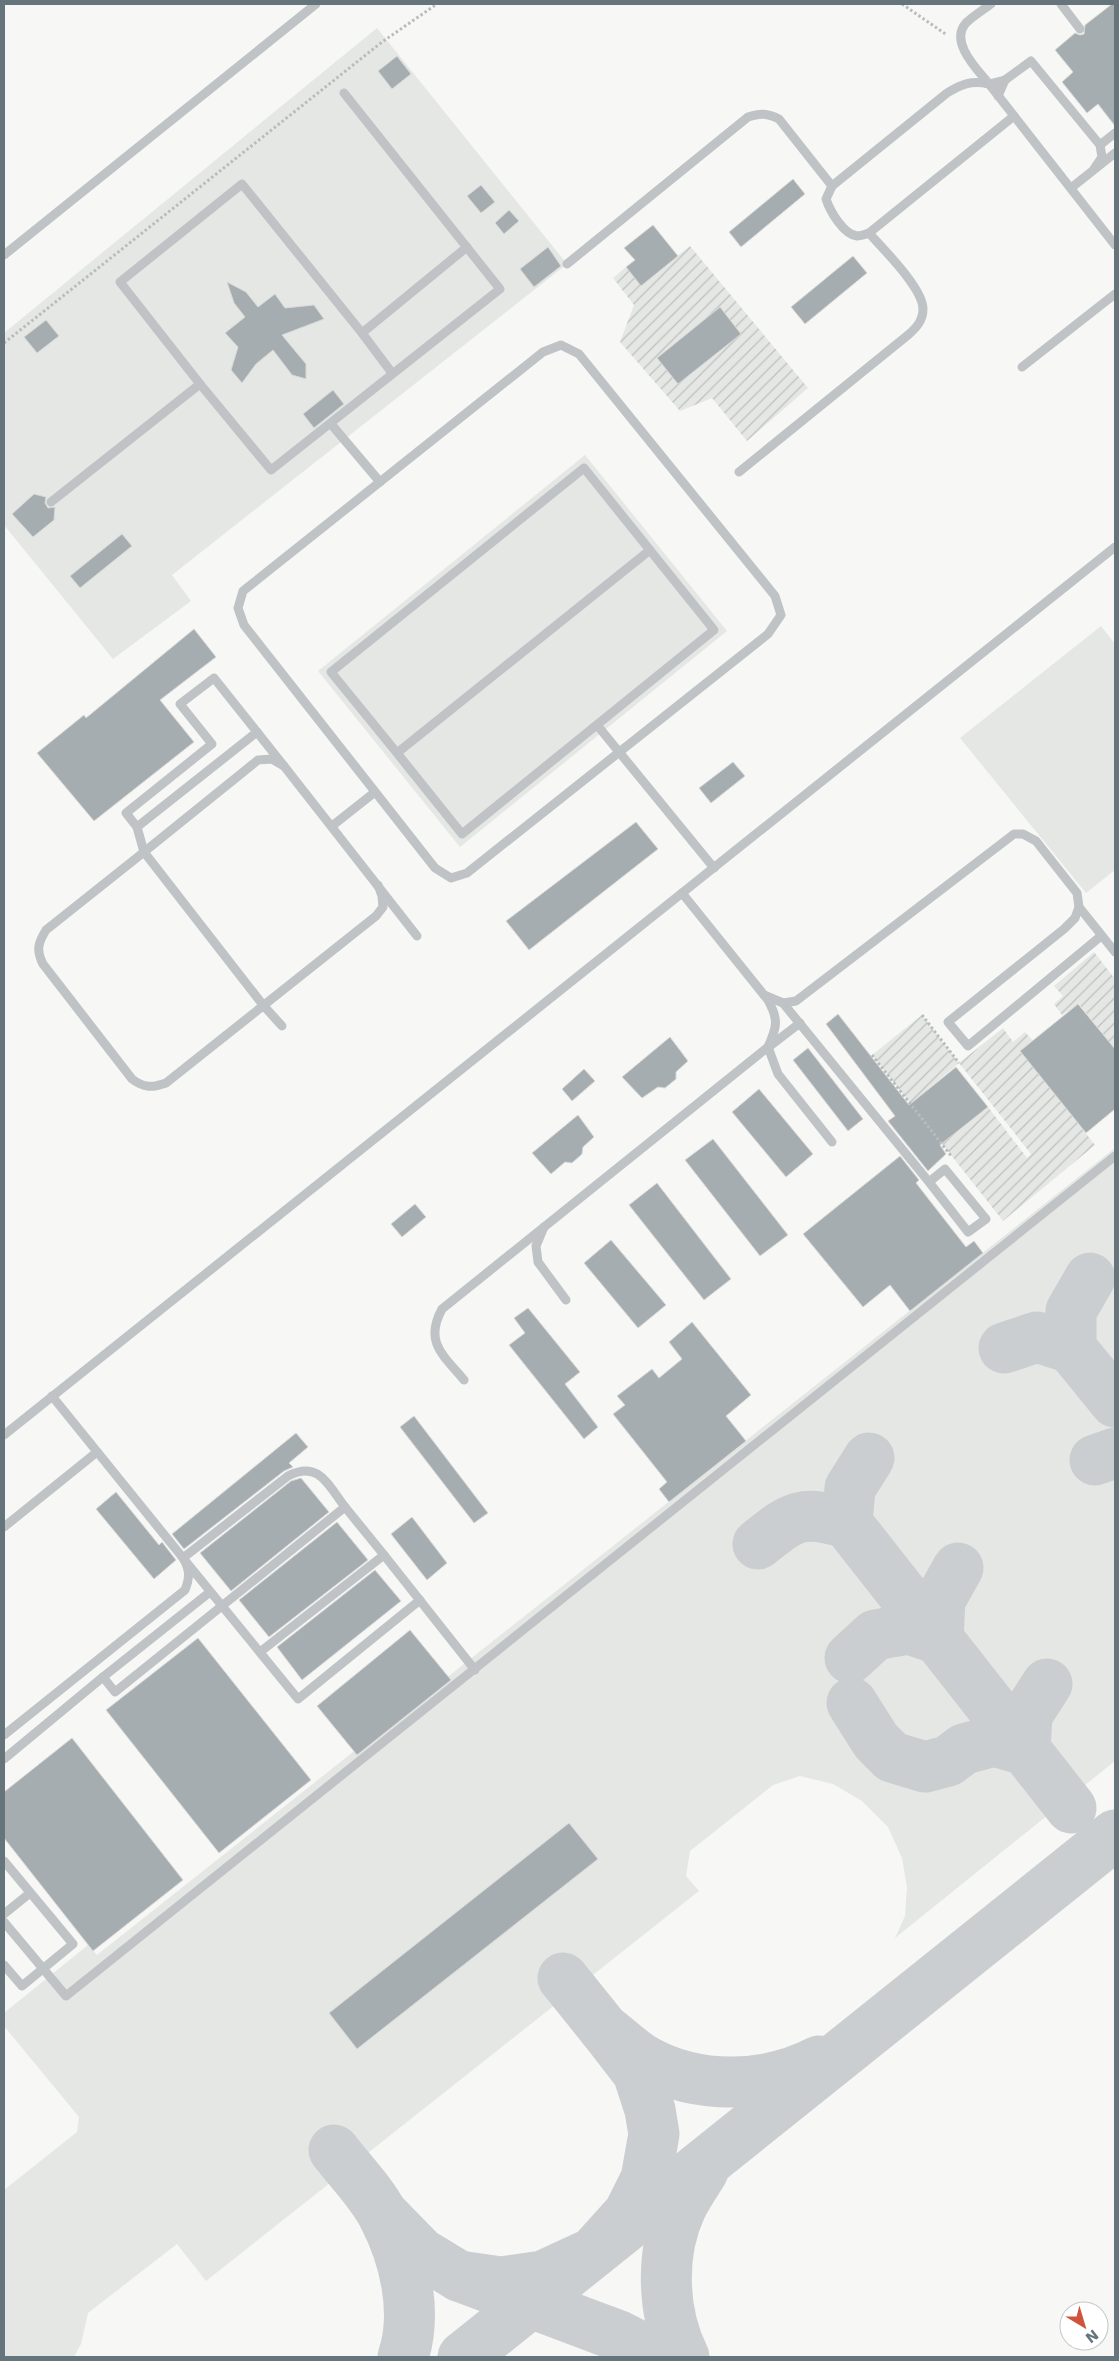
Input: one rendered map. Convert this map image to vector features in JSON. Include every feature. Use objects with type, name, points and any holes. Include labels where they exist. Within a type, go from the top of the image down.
[{"type":"lane","points":[[4,255],[316,4]]},
{"type":"lane","points":[[991,4],[965,24],[960,34],[962,45],[988,84],[1115,245]]},
{"type":"lane","points":[[1061,4],[1080,29]]},
{"type":"lane","points":[[1014,116],[869,233],[858,236],[848,232],[830,211],[826,199],[832,186],[947,93],[962,84],[974,81],[988,84],[1004,80],[1031,61],[1100,145],[1102,157],[1094,169]]},
{"type":"lane","points":[[998,96],[1004,80]]},
{"type":"lane","points":[[344,93],[500,289],[272,470],[200,384],[120,282],[242,184],[392,373]]},
{"type":"lane","points":[[567,264],[748,117],[754,115],[770,114],[779,119],[832,186]]},
{"type":"lane","points":[[1100,145],[1115,133]]},
{"type":"lane","points":[[1071,188],[1115,153]]},
{"type":"lane","points":[[739,472],[901,342],[920,323],[923,309],[920,294],[869,233]]},
{"type":"lane","points":[[362,333],[467,247]]},
{"type":"lane","points":[[1022,367],[1115,294]]},
{"type":"lane","points":[[561,345],[579,354],[775,596],[781,615],[768,634],[619,752],[467,873],[450,878],[434,868],[244,625],[238,608],[243,591],[543,352],[561,345]]},
{"type":"lane","points":[[51,502],[200,384]]},
{"type":"lane","points":[[331,424],[380,482]]},
{"type":"lane","points":[[584,468],[714,630],[596,725],[462,834],[331,672],[584,468]]},
{"type":"lane","points":[[4,1435],[1115,547]]},
{"type":"lane","points":[[397,753],[650,550]]},
{"type":"lane","points":[[282,1026],[144,852],[137,827],[126,813],[212,744],[180,704],[214,678],[417,936]]},
{"type":"lane","points":[[596,725],[714,868]]},
{"type":"lane","points":[[137,827],[257,732]]},
{"type":"lane","points":[[284,766],[272,759],[258,760],[46,930],[38,944],[38,954],[43,964],[126,1071],[142,1086],[155,1087],[166,1083],[376,916],[383,907],[378,885]]},
{"type":"lane","points":[[332,826],[375,792]]},
{"type":"lane","points":[[764,995],[783,1002],[796,1001],[1014,834],[1023,834],[1036,840],[1077,893],[1079,907],[1075,918],[1064,929],[948,1022],[968,1046],[1102,936]]},
{"type":"lane","points":[[682,893],[764,995],[776,1015],[775,1032],[768,1047],[778,1074],[832,1142]]},
{"type":"lane","points":[[1079,907],[1115,952]]},
{"type":"lane","points":[[783,1002],[968,1232],[986,1219],[945,1169],[929,1182]]},
{"type":"lane","points":[[464,1380],[440,1352],[434,1339],[434,1322],[442,1309],[800,1023]]},
{"type":"lane","points":[[4,1922],[66,1996],[1115,1156]]},
{"type":"lane","points":[[544,1227],[536,1246],[538,1262],[566,1300]]},
{"type":"lane","points":[[52,1396],[298,1699],[420,1600]]},
{"type":"lane","points":[[4,1527],[97,1452]]},
{"type":"lane","points":[[183,1558],[288,1476],[300,1470],[309,1470],[320,1475],[475,1670]]},
{"type":"lane","points":[[103,1678],[115,1692],[346,1507]]},
{"type":"lane","points":[[260,1652],[384,1554]]},
{"type":"lane","points":[[4,1735],[184,1590],[189,1570],[183,1558]]},
{"type":"lane","points":[[4,1759],[210,1592]]},
{"type":"lane","points":[[4,1861],[73,1944],[22,1986],[4,1965]]},
{"type":"lane","points":[[4,1914],[30,1893]]},
{"type":"path","points":[[4,343],[382,42],[437,4]]},
{"type":"path","points":[[902,4],[962,45]]},
{"type":"path","points":[[922,1015],[959,1063]]},
{"type":"path","points":[[872,1055],[955,1161]]},
{"type":"shaded area","points":[[377,28],[567,264],[172,575],[191,601],[113,659],[4,525],[4,333]]},
{"type":"shaded area","points":[[690,246],[808,388],[747,441],[712,398],[680,411],[620,342],[634,305],[613,278],[626,267],[641,285]]},
{"type":"shaded area","points":[[585,455],[727,631],[460,847],[318,671]]},
{"type":"shaded area","points":[[1101,626],[1115,644],[1115,870],[1086,893],[960,738]]},
{"type":"shaded area","points":[[1094,952],[1115,979],[1115,1049],[1079,1004],[1062,1015],[1054,1004],[1063,996],[1054,986]]},
{"type":"shaded area","points":[[922,1015],[959,1063],[1003,1028],[1013,1042],[1025,1032],[1033,1041],[1020,1051],[1095,1145],[1003,1221],[872,1055]],"holes":[[[959,1063],[1031,1154],[1027,1158],[988,1107],[960,1129],[928,1089]]]},
{"type":"shaded area","points":[[1115,1148],[1115,1761],[895,1938],[905,1916],[907,1887],[902,1858],[888,1827],[862,1801],[833,1784],[800,1776],[773,1785],[690,1851],[686,1876],[699,1891],[206,2281],[177,2244],[88,2313],[81,2344],[74,2357],[4,2357],[4,2190],[77,2132],[79,2117],[4,2026],[4,2013],[88,1945],[97,1955]]},
{"type":"building","points":[[1112,4],[1115,4],[1115,126],[1098,104],[1087,113],[1062,82],[1073,72],[1055,50],[1075,33],[1084,34],[1085,25]]},
{"type":"building","points":[[397,56],[411,74],[392,89],[378,71]]},
{"type":"building","points":[[793,179],[805,194],[741,247],[729,232]]},
{"type":"building","points":[[481,185],[495,202],[481,213],[467,196]]},
{"type":"building","points":[[509,210],[519,221],[504,234],[495,223]]},
{"type":"building","points":[[653,225],[678,256],[641,286],[626,267],[635,260],[624,248]]},
{"type":"building","points":[[548,247],[561,266],[534,287],[520,269]]},
{"type":"building","points":[[853,256],[867,273],[805,324],[791,307]]},
{"type":"building","points":[[227,282],[246,292],[258,307],[275,294],[285,308],[314,305],[324,319],[282,335],[306,364],[306,379],[292,375],[273,350],[256,364],[242,383],[231,370],[238,347],[225,333],[245,317],[234,303]]},
{"type":"building","points":[[720,307],[741,334],[678,384],[657,358]]},
{"type":"building","points":[[46,320],[59,336],[37,353],[24,337]]},
{"type":"building","points":[[333,390],[344,404],[314,428],[303,414]]},
{"type":"building","points":[[34,494],[46,497],[45,503],[48,508],[55,507],[54,520],[33,537],[12,514]]},
{"type":"building","points":[[122,534],[132,546],[80,588],[70,576]]},
{"type":"building","points":[[194,629],[216,657],[160,700],[194,742],[94,821],[37,753],[84,715],[86,718]]},
{"type":"building","points":[[733,762],[745,776],[711,803],[699,788]]},
{"type":"building","points":[[636,822],[658,849],[529,950],[506,921]]},
{"type":"building","points":[[1078,1004],[1115,1049],[1115,1109],[1086,1133],[1020,1051]]},
{"type":"building","points":[[838,1014],[909,1105],[956,1067],[988,1107],[940,1145],[946,1154],[928,1171],[888,1121],[895,1116],[826,1024]]},
{"type":"building","points":[[670,1037],[688,1061],[676,1072],[676,1079],[665,1088],[658,1087],[642,1098],[622,1077]]},
{"type":"building","points":[[808,1048],[863,1119],[848,1131],[793,1060]]},
{"type":"building","points":[[584,1069],[595,1081],[572,1101],[562,1089]]},
{"type":"building","points":[[759,1089],[813,1154],[786,1177],[732,1112]]},
{"type":"building","points":[[578,1115],[594,1137],[583,1147],[582,1154],[572,1163],[565,1162],[551,1174],[532,1153]]},
{"type":"building","points":[[713,1139],[788,1235],[760,1256],[685,1160]]},
{"type":"building","points":[[900,1156],[919,1180],[916,1183],[966,1247],[974,1241],[983,1253],[910,1311],[890,1285],[863,1307],[803,1234]]},
{"type":"building","points":[[657,1183],[731,1279],[704,1300],[629,1205]]},
{"type":"building","points":[[415,1204],[426,1217],[402,1237],[391,1224]]},
{"type":"building","points":[[611,1240],[666,1305],[638,1328],[584,1263]]},
{"type":"building","points":[[528,1308],[580,1372],[565,1384],[598,1427],[584,1439],[509,1345],[525,1333],[514,1318]]},
{"type":"building","points":[[692,1322],[751,1395],[726,1416],[746,1441],[669,1502],[659,1489],[667,1482],[613,1414],[625,1405],[617,1396],[652,1369],[659,1378],[682,1359],[669,1342]]},
{"type":"building","points":[[414,1416],[488,1513],[474,1523],[400,1427]]},
{"type":"building","points":[[296,1433],[308,1447],[289,1463],[293,1467],[284,1471],[184,1549],[172,1534]]},
{"type":"building","points":[[301,1478],[329,1512],[231,1591],[200,1553],[291,1481]]},
{"type":"building","points":[[116,1492],[159,1545],[162,1542],[176,1560],[154,1579],[96,1509]]},
{"type":"building","points":[[412,1517],[447,1563],[427,1580],[391,1534]]},
{"type":"building","points":[[337,1522],[368,1560],[269,1637],[239,1600]]},
{"type":"building","points":[[375,1570],[401,1601],[302,1680],[277,1647]]},
{"type":"building","points":[[410,1630],[451,1680],[357,1755],[317,1706]]},
{"type":"building","points":[[198,1638],[311,1780],[219,1853],[106,1710]]},
{"type":"building","points":[[72,1738],[183,1880],[93,1951],[4,1838],[4,1792]]},
{"type":"building","points":[[569,1823],[598,1859],[357,2049],[329,2013]]},
{"type":"taxiway","points":[[1004,1348],[1037,1337],[1071,1348],[1071,1311],[1090,1278]]},
{"type":"taxiway","points":[[1071,1348],[1115,1402]]},
{"type":"taxiway","points":[[1095,1460],[1115,1453]]},
{"type":"taxiway","points":[[758,1544],[790,1521],[799,1518],[808,1516],[819,1517],[847,1523],[850,1488],[869,1458]]},
{"type":"taxiway","points":[[847,1523],[1071,1808]]},
{"type":"taxiway","points":[[850,1658],[875,1635],[909,1629],[938,1639],[940,1600],[958,1568]]},
{"type":"taxiway","points":[[852,1703],[876,1741],[892,1757],[925,1767],[948,1761],[964,1749],[994,1741],[1025,1750],[1027,1715],[1047,1684]]},
{"type":"taxiway","points":[[463,2357],[1115,1835]]},
{"type":"taxiway","points":[[563,1978],[604,2029]]},
{"type":"taxiway","points":[[459,2276],[501,2282],[543,2276],[593,2253],[629,2213],[646,2179],[654,2134],[650,2110],[638,2073],[604,2029],[646,2061],[688,2077],[710,2081],[755,2081],[799,2070],[819,2061]]},
{"type":"taxiway","points":[[334,2150],[378,2206],[398,2249],[407,2285],[409,2303],[409,2322],[403,2357]]},
{"type":"taxiway","points":[[684,2357],[671,2321],[666,2283],[667,2263],[674,2226],[681,2208],[703,2171]]},
{"type":"taxiway","points":[[383,2214],[421,2253],[459,2276],[619,2336],[660,2357]]}]
